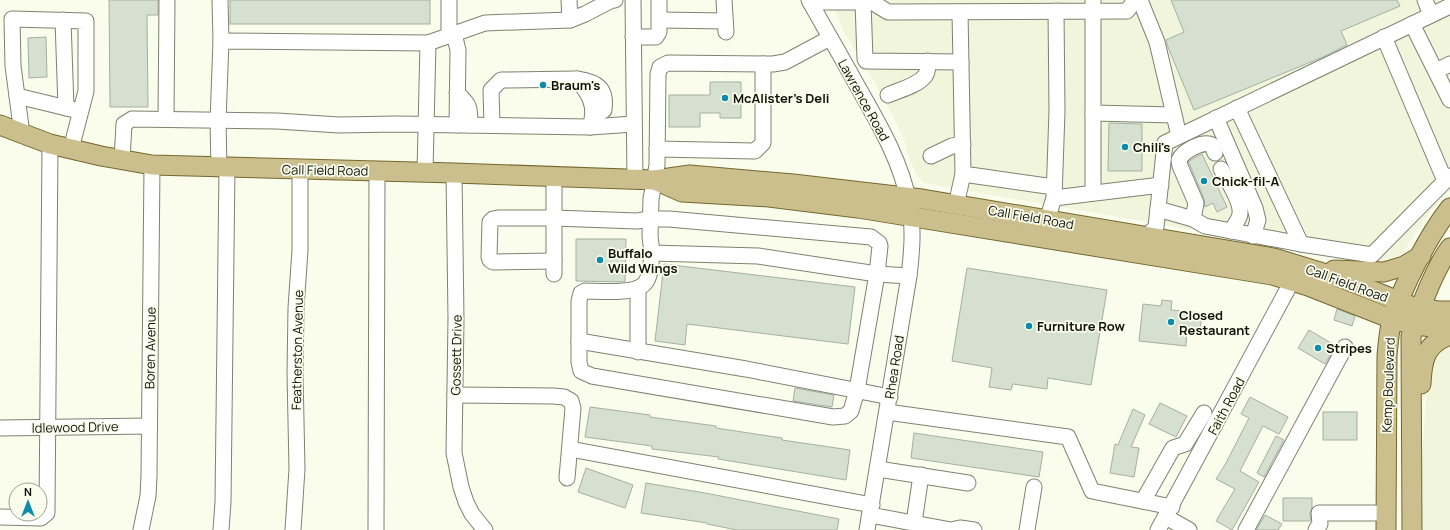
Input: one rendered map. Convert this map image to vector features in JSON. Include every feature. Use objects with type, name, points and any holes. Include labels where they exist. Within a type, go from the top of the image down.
[{"type":"main road","name":"Call Field Road","points":[[0,126],[50,144],[100,156],[152,165],[425,172],[635,180],[655,180],[690,175],[793,184],[909,206],[1145,246],[1272,275],[1396,311]]},
{"type":"main road","name":"Call Field Road","points":[[909,206],[956,205],[1044,229]]},
{"type":"main road","name":"Kemp Boulevard","points":[[1386,522],[1388,341],[1396,311],[1421,256],[1441,219],[1450,208]]},
{"type":"main road","name":"Call Field Road","points":[[1145,246],[1274,258],[1346,280],[1396,311]]},
{"type":"main road","name":"Kemp Boulevard","points":[[1412,530],[1411,336],[1441,262],[1450,248]]},
{"type":"main road","points":[[1314,269],[1384,272],[1404,266],[1421,256]]},
{"type":"main road","points":[[1396,311],[1418,317],[1450,329]]},
{"type":"main road","points":[[1418,317],[1450,311]]},
{"type":"main road","points":[[1412,424],[1420,401],[1422,364],[1426,354],[1434,344],[1450,335]]},
{"type":"street","points":[[166,118],[167,0]]},
{"type":"street","points":[[220,0],[221,41],[218,120],[223,167],[223,502],[221,530]]},
{"type":"street","points":[[449,0],[452,35],[458,50],[457,93],[463,125]]},
{"type":"street","points":[[569,0],[570,20]]},
{"type":"street","points":[[633,0],[635,180]]},
{"type":"street","points":[[633,37],[656,37],[659,32],[660,20],[659,0]]},
{"type":"street","points":[[660,20],[725,26],[724,0]]},
{"type":"street","points":[[810,1],[872,2],[888,12],[960,12],[1056,11],[1093,6],[1127,11],[1135,0]]},
{"type":"street","points":[[1140,0],[1157,42],[1179,136]]},
{"type":"street","points":[[1425,0],[1432,15]]},
{"type":"street","points":[[221,41],[428,43],[485,23],[570,20],[609,1]]},
{"type":"street","name":"Lawrence Road","points":[[810,1],[882,130],[895,158],[909,206]]},
{"type":"street","points":[[863,2],[866,61],[961,62]]},
{"type":"street","points":[[1093,6],[1093,193]]},
{"type":"street","points":[[1145,246],[1156,227],[1165,143],[1450,6]]},
{"type":"street","points":[[1044,229],[1054,192],[1057,111],[1056,11]]},
{"type":"street","points":[[956,205],[963,174],[960,12]]},
{"type":"street","points":[[22,134],[13,66],[12,19],[86,21],[86,91],[71,149]]},
{"type":"street","points":[[64,20],[66,108]]},
{"type":"street","points":[[1412,24],[1450,100]]},
{"type":"street","points":[[1158,209],[1193,219],[1205,226],[1254,236],[1372,255],[1448,178],[1384,37]]},
{"type":"street","points":[[554,177],[554,218],[554,268],[498,263],[490,260],[489,226],[493,218],[554,218],[637,221],[650,219],[669,219],[871,237],[879,242],[880,246],[877,274],[857,390],[851,411],[845,416],[833,417],[592,376],[581,370],[579,367],[579,297],[581,293],[585,291],[627,291],[642,287],[646,283],[649,276],[652,253],[650,219],[650,199],[657,165],[658,74],[660,67],[668,63],[773,64],[785,62],[830,38]]},
{"type":"street","points":[[425,172],[428,43]]},
{"type":"street","points":[[888,94],[914,84],[924,78],[928,69],[927,61]]},
{"type":"street","points":[[657,149],[755,151],[763,143],[763,64]]},
{"type":"street","points":[[1436,71],[1450,64]]},
{"type":"street","points":[[492,125],[491,90],[501,80],[577,79],[591,99],[592,121]]},
{"type":"street","points":[[17,91],[81,112]]},
{"type":"street","points":[[1237,108],[1301,244]]},
{"type":"street","points":[[1093,114],[1174,115]]},
{"type":"street","points":[[122,160],[124,124],[132,118],[277,121],[339,125],[492,125],[592,121],[634,124]]},
{"type":"street","points":[[1216,118],[1255,208],[1258,220],[1254,236]]},
{"type":"street","points":[[0,517],[41,518],[47,513],[50,144]]},
{"type":"street","points":[[931,156],[952,146],[963,144]]},
{"type":"street","points":[[1193,219],[1196,203],[1180,166],[1179,160],[1185,152],[1206,144],[1212,145],[1215,153]]},
{"type":"street","name":"Boren Avenue","points":[[141,530],[148,490],[152,165]]},
{"type":"street","name":"Featherston Avenue","points":[[293,530],[297,469],[295,373],[300,250],[300,169]]},
{"type":"street","points":[[1221,169],[1240,206],[1240,213],[1237,223],[1231,231]]},
{"type":"street","points":[[376,530],[377,171]]},
{"type":"street","name":"Gossett Drive","points":[[454,173],[456,319],[454,453],[456,470],[466,502],[472,514],[485,530]]},
{"type":"street","points":[[963,174],[1054,192],[1093,193],[1161,185]]},
{"type":"street","name":"Rhea Road","points":[[867,530],[909,276],[913,238],[909,206]]},
{"type":"street","points":[[652,253],[758,256],[877,274],[909,276]]},
{"type":"street","name":"Faith Road","points":[[1165,518],[1292,281]]},
{"type":"street","points":[[638,288],[638,352]]},
{"type":"street","points":[[579,341],[746,369],[890,397]]},
{"type":"street","points":[[1246,530],[1345,347]]},
{"type":"street","points":[[455,395],[552,396],[564,397],[571,401],[570,449],[567,478]]},
{"type":"street","points":[[887,412],[1068,437],[1092,491],[1143,501],[1165,518],[1189,530]]},
{"type":"street","points":[[1143,501],[1173,448],[1185,444],[1204,413]]},
{"type":"street","name":"Idlewood Drive","points":[[0,428],[149,426]]},
{"type":"street","points":[[1192,433],[1207,441]]},
{"type":"street","points":[[570,449],[871,510],[914,523],[951,530],[960,528],[974,530]]},
{"type":"street","points":[[878,468],[968,483]]},
{"type":"street","points":[[914,523],[921,475]]},
{"type":"street","points":[[1027,530],[1034,487]]},
{"type":"street","points":[[1316,530],[1320,524],[1319,513],[1386,522]]},
{"type":"shaded area","points":[[830,0],[1450,0],[1450,190],[1429,213],[1407,247],[1400,255],[1376,262],[924,183],[916,174],[910,161],[905,142],[894,118],[843,30]]},
{"type":"shaded area","points":[[1450,343],[1450,530],[1423,530],[1422,461],[1428,365],[1438,349]]},
{"type":"building","points":[[109,0],[158,0],[158,15],[147,15],[148,107],[110,107]]},
{"type":"building","points":[[230,0],[430,0],[430,24],[230,24]]},
{"type":"building","points":[[1171,0],[1397,0],[1400,6],[1341,31],[1347,45],[1323,57],[1194,110],[1166,40],[1184,32]]},
{"type":"building","points":[[46,37],[47,77],[29,78],[28,38]]},
{"type":"building","points":[[710,82],[741,82],[741,118],[720,118],[720,113],[700,113],[700,127],[669,127],[669,95],[710,95]]},
{"type":"building","name":"Chili's","points":[[1109,123],[1142,124],[1142,171],[1108,171]]},
{"type":"building","name":"Chick-fil-A","points":[[1202,154],[1227,207],[1217,212],[1213,203],[1205,207],[1204,199],[1188,162]]},
{"type":"building","name":"Buffalo Wild Wings","points":[[576,239],[626,239],[625,282],[576,281]]},
{"type":"building","points":[[664,264],[855,287],[848,344],[687,324],[685,345],[655,341]]},
{"type":"building","name":"Furniture Row","points":[[967,268],[1107,290],[1091,385],[1048,378],[1047,389],[1013,384],[1011,390],[989,387],[992,368],[952,361]]},
{"type":"building","name":"Closed Restaurant","points":[[1162,300],[1172,301],[1171,310],[1202,313],[1200,332],[1187,330],[1186,346],[1139,341],[1143,304],[1161,306]]},
{"type":"building","points":[[1337,309],[1355,316],[1352,326],[1334,320]]},
{"type":"building","name":"Stripes","points":[[1309,330],[1336,346],[1325,364],[1298,348]]},
{"type":"building","points":[[795,388],[834,395],[832,407],[793,401]]},
{"type":"building","points":[[1250,397],[1288,417],[1279,434],[1263,426],[1240,471],[1259,482],[1232,530],[1216,521],[1235,489],[1216,479],[1249,418],[1241,414]]},
{"type":"building","points":[[1160,403],[1187,416],[1176,437],[1149,424]]},
{"type":"building","points":[[590,407],[650,415],[650,417],[716,426],[716,428],[782,438],[782,440],[850,450],[846,480],[718,459],[719,457],[652,449],[652,446],[585,437]]},
{"type":"building","points":[[1133,409],[1145,415],[1131,447],[1139,448],[1134,477],[1110,473],[1115,444],[1118,445]]},
{"type":"building","points":[[1323,412],[1357,412],[1357,440],[1323,440]]},
{"type":"building","points":[[914,433],[1043,452],[1039,477],[911,458]]},
{"type":"building","points":[[1276,436],[1284,440],[1264,477],[1257,473]]},
{"type":"building","points":[[586,468],[633,485],[625,508],[578,492]]},
{"type":"building","points":[[646,483],[839,519],[837,530],[737,530],[707,523],[641,513]]},
{"type":"building","points":[[1283,498],[1312,498],[1312,508],[1310,513],[1311,521],[1283,521]]},
{"type":"building","points":[[1265,515],[1282,524],[1278,530],[1256,530]]},
{"type":"place","name":"Braum's","points":[[543,85]]},
{"type":"place","name":"McAlister's Deli","points":[[725,98]]},
{"type":"place","name":"Chili's","points":[[1125,147]]},
{"type":"place","name":"Chick-fil-A","points":[[1204,181]]},
{"type":"place","name":"Buffalo Wild Wings","points":[[600,260]]},
{"type":"place","name":"Closed Restaurant","points":[[1171,322]]},
{"type":"place","name":"Furniture Row","points":[[1029,326]]},
{"type":"place","name":"Stripes","points":[[1318,348]]}]
